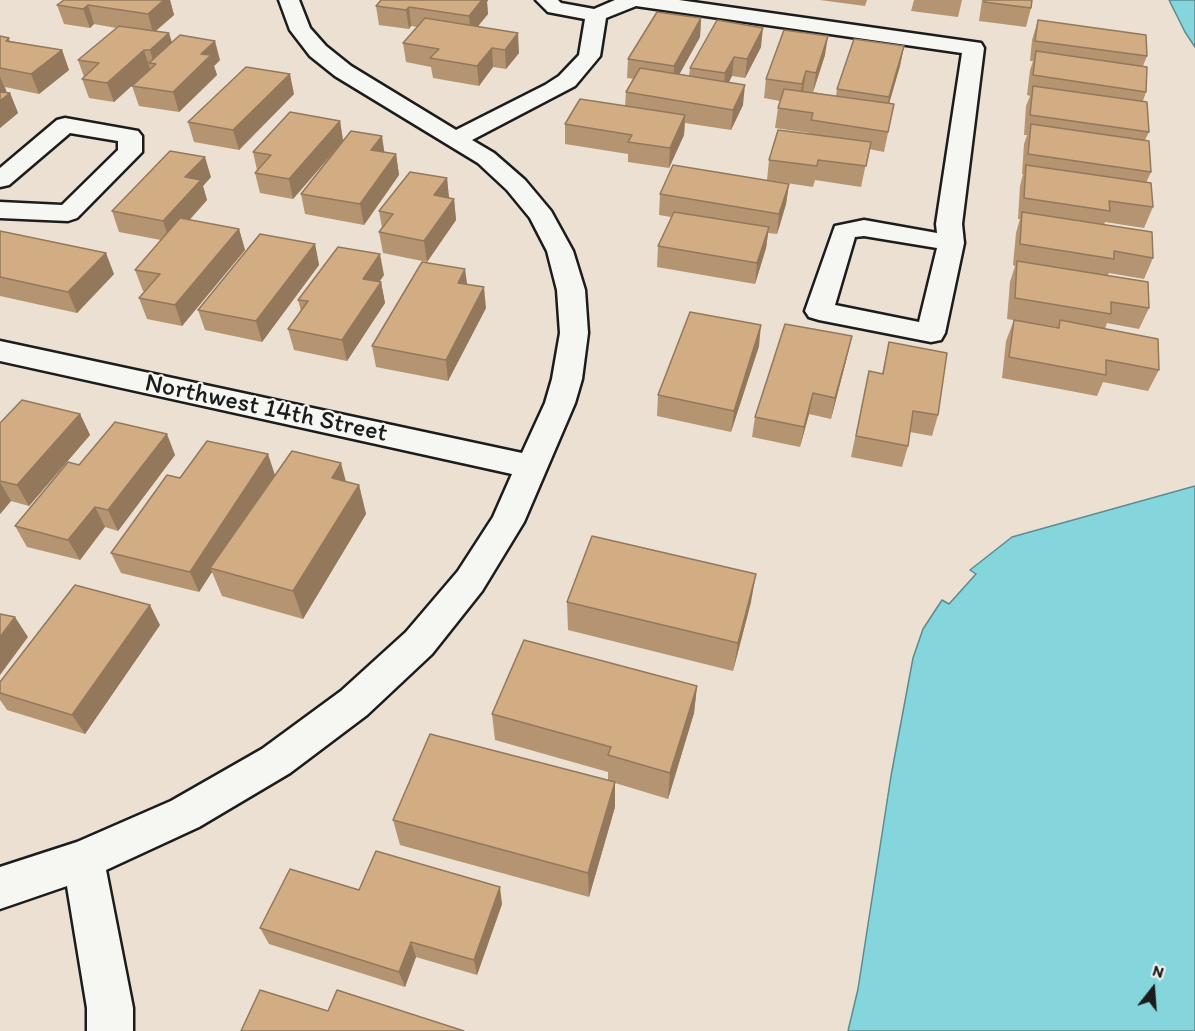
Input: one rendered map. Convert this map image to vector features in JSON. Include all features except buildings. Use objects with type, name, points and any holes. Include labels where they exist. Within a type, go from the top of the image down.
[{"type":"street","points":[[0,888],[83,860],[185,814],[276,761],[354,703],[419,643],[470,581],[507,522],[560,404],[567,379],[574,333],[571,290],[560,251],[542,216],[516,185],[486,158],[335,65],[318,51],[300,30],[289,0]]},
{"type":"street","points":[[546,0],[555,8],[596,15],[635,0],[973,48],[949,224],[951,243],[931,333],[819,310],[844,231],[864,228],[951,243]]},
{"type":"street","points":[[456,138],[567,81],[589,56],[596,15]]},
{"type":"street","points":[[0,180],[65,125],[130,136],[130,152],[68,213],[0,210]]},
{"type":"street","name":"Northwest 14th Street","points":[[0,351],[532,467]]},
{"type":"street","points":[[83,860],[110,1008],[110,1031]]},
{"type":"water","points":[[1169,0],[1195,0],[1195,47],[1185,32]]},
{"type":"water","points":[[1195,486],[1195,1031],[848,1031],[858,989],[891,776],[913,658],[923,629],[942,600],[949,604],[976,574],[970,570],[1012,537]]}]
